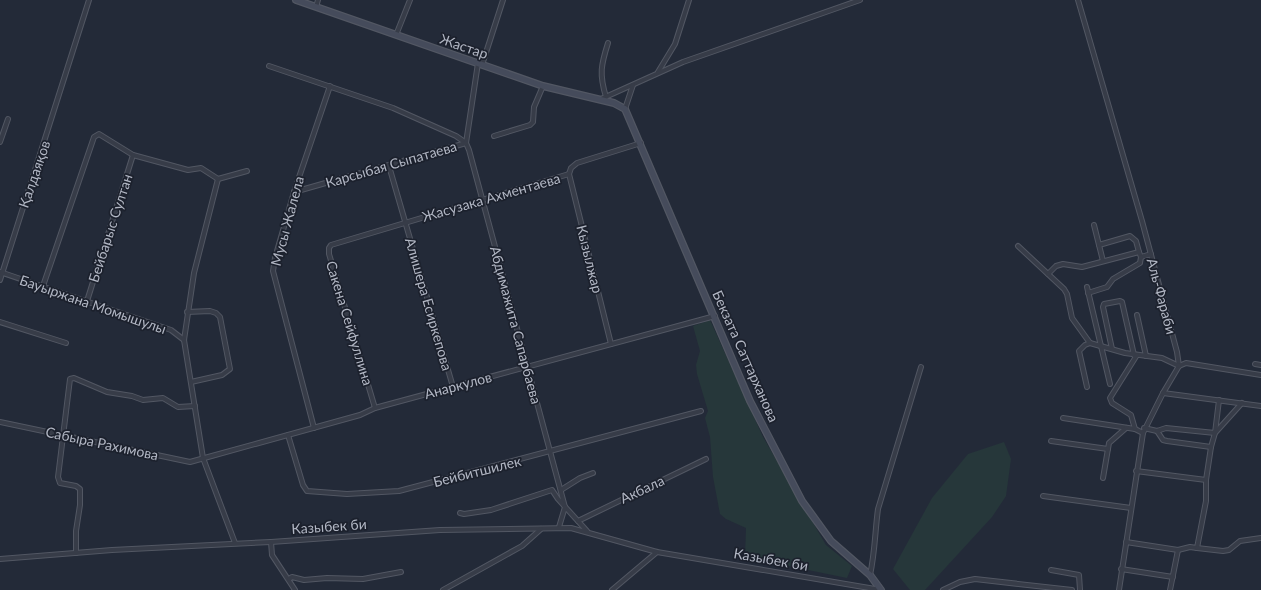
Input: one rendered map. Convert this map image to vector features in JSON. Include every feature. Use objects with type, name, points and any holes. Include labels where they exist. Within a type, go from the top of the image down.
[{"type":"street","name":"Қалдаяқов","points":[[0,280],[1,272],[66,76],[89,0]]},
{"type":"street","name":"Жастар","points":[[296,0],[543,86],[603,98],[614,102],[625,109]]},
{"type":"street","points":[[316,7],[318,0]]},
{"type":"street","points":[[396,35],[410,0]]},
{"type":"street","name":"Абдимажита Сапарбаева","points":[[503,0],[480,64],[466,144],[469,150],[566,507]]},
{"type":"street","points":[[658,72],[675,44],[689,0]]},
{"type":"street","points":[[608,43],[600,71],[603,98],[658,72],[852,1],[860,0]]},
{"type":"street","name":"Аль-Фараби","points":[[1078,0],[1151,254],[1177,352],[1179,366]]},
{"type":"street","points":[[269,66],[393,108],[456,136],[466,144]]},
{"type":"street","points":[[625,109],[633,85]]},
{"type":"street","name":"Мусы Жалела","points":[[314,428],[274,277],[275,258],[294,192],[330,86]]},
{"type":"street","points":[[494,136],[530,125],[533,122],[534,107],[543,86]]},
{"type":"street","name":"Бекзата Саттарханова","points":[[625,109],[641,143],[750,401],[802,501],[831,541],[870,575],[881,590]]},
{"type":"street","points":[[0,142],[8,119]]},
{"type":"street","points":[[43,286],[94,137],[99,134],[133,155],[188,170],[201,168],[218,180]]},
{"type":"street","name":"Жасузака Ахментаева","points":[[336,242],[569,174],[571,168],[577,163],[641,143]]},
{"type":"street","name":"Карсыбая Сыпатаева","points":[[294,192],[466,144]]},
{"type":"street","name":"Бейбарыс Султан","points":[[87,301],[133,155]]},
{"type":"street","name":"Алишера Есиркепова","points":[[389,166],[453,387]]},
{"type":"street","points":[[218,180],[247,171]]},
{"type":"street","name":"Кызылжар","points":[[569,174],[611,344]]},
{"type":"street","points":[[218,180],[194,273],[184,340],[203,458],[235,543]]},
{"type":"street","points":[[1094,225],[1103,261]]},
{"type":"street","points":[[1088,293],[1107,287],[1113,279],[1140,263],[1141,257],[1136,241],[1130,236],[1099,245]]},
{"type":"street","name":"Сакена Сейфуллина","points":[[336,242],[329,248],[329,254],[375,408]]},
{"type":"street","points":[[1018,246],[1064,289],[1072,318],[1090,343],[1135,355],[1162,358],[1179,366],[1186,364],[1261,375]]},
{"type":"street","points":[[1048,274],[1056,266],[1063,264],[1077,267],[1140,252]]},
{"type":"street","points":[[1141,257],[1151,254]]},
{"type":"street","name":"Бауыржана Момышулы","points":[[1,272],[170,330],[184,340]]},
{"type":"street","points":[[1087,287],[1110,384]]},
{"type":"street","points":[[1112,350],[1103,306],[1104,304],[1120,301],[1122,302],[1135,355],[1110,398],[1112,403],[1131,415],[1135,429]]},
{"type":"street","points":[[187,312],[210,311],[216,313],[220,317],[224,346],[230,364],[230,369],[222,375],[191,382]]},
{"type":"street","name":"Анаркулов","points":[[203,458],[360,415],[375,408],[715,316]]},
{"type":"street","points":[[1137,316],[1146,356]]},
{"type":"street","points":[[0,322],[66,343]]},
{"type":"street","points":[[1087,387],[1079,351],[1082,347],[1090,343]]},
{"type":"street","points":[[1255,364],[1261,365]]},
{"type":"street","points":[[1119,590],[1136,471],[1144,430],[1179,366]]},
{"type":"street","points":[[870,575],[874,556],[875,530],[878,509],[921,367]]},
{"type":"street","points":[[76,553],[76,520],[81,493],[76,486],[60,483],[59,481],[69,382],[72,378],[107,392],[132,396],[144,400],[163,398],[178,407],[195,406]]},
{"type":"street","points":[[1163,393],[1261,406]]},
{"type":"street","points":[[1197,548],[1206,501],[1206,480],[1211,447],[1215,433],[1219,400]]},
{"type":"street","points":[[1215,433],[1242,403]]},
{"type":"street","name":"Бейбитшилек","points":[[288,435],[302,485],[307,491],[370,494],[398,491],[551,452],[701,411]]},
{"type":"street","points":[[1063,418],[1144,430],[1157,431],[1166,428],[1215,433]]},
{"type":"street","name":"Сабыра Рахимова","points":[[0,422],[190,462],[203,458]]},
{"type":"street","points":[[1103,478],[1111,440],[1126,428]]},
{"type":"street","points":[[1157,431],[1163,440],[1211,447]]},
{"type":"street","points":[[1051,441],[1108,449]]},
{"type":"street","name":"Акбала","points":[[578,521],[706,459]]},
{"type":"street","points":[[1136,471],[1206,480]]},
{"type":"street","points":[[561,490],[580,478],[593,473]]},
{"type":"street","points":[[460,513],[464,514],[491,510],[552,490],[587,532]]},
{"type":"street","points":[[1044,496],[1131,508]]},
{"type":"street","points":[[560,527],[566,507]]},
{"type":"street","name":"Казыбек би","points":[[0,559],[440,530],[542,529],[560,527],[587,532],[657,552],[881,590]]},
{"type":"street","points":[[443,590],[517,550],[542,529]]},
{"type":"street","points":[[1126,542],[1178,550],[1190,547],[1223,551],[1229,550],[1240,541],[1261,538]]},
{"type":"street","points":[[272,542],[272,555],[295,590]]},
{"type":"street","points":[[1170,590],[1178,550]]},
{"type":"street","points":[[612,590],[657,552]]},
{"type":"street","points":[[1121,569],[1173,577]]},
{"type":"street","points":[[1051,570],[1078,574],[1080,576],[1080,590]]},
{"type":"street","points":[[289,579],[292,577],[304,580],[327,578],[363,579],[401,572]]},
{"type":"street","points":[[943,590],[960,582],[975,579],[1072,590]]},
{"type":"shaded area","points":[[710,320],[763,437],[826,545],[852,566],[847,578],[745,557],[746,528],[726,519],[720,514],[713,477],[710,437],[705,418],[708,411],[697,374],[696,365],[700,351],[693,326]]},
{"type":"shaded area","points":[[1004,442],[1011,459],[1006,496],[992,517],[925,590],[910,590],[893,569],[932,498],[968,454]]}]
